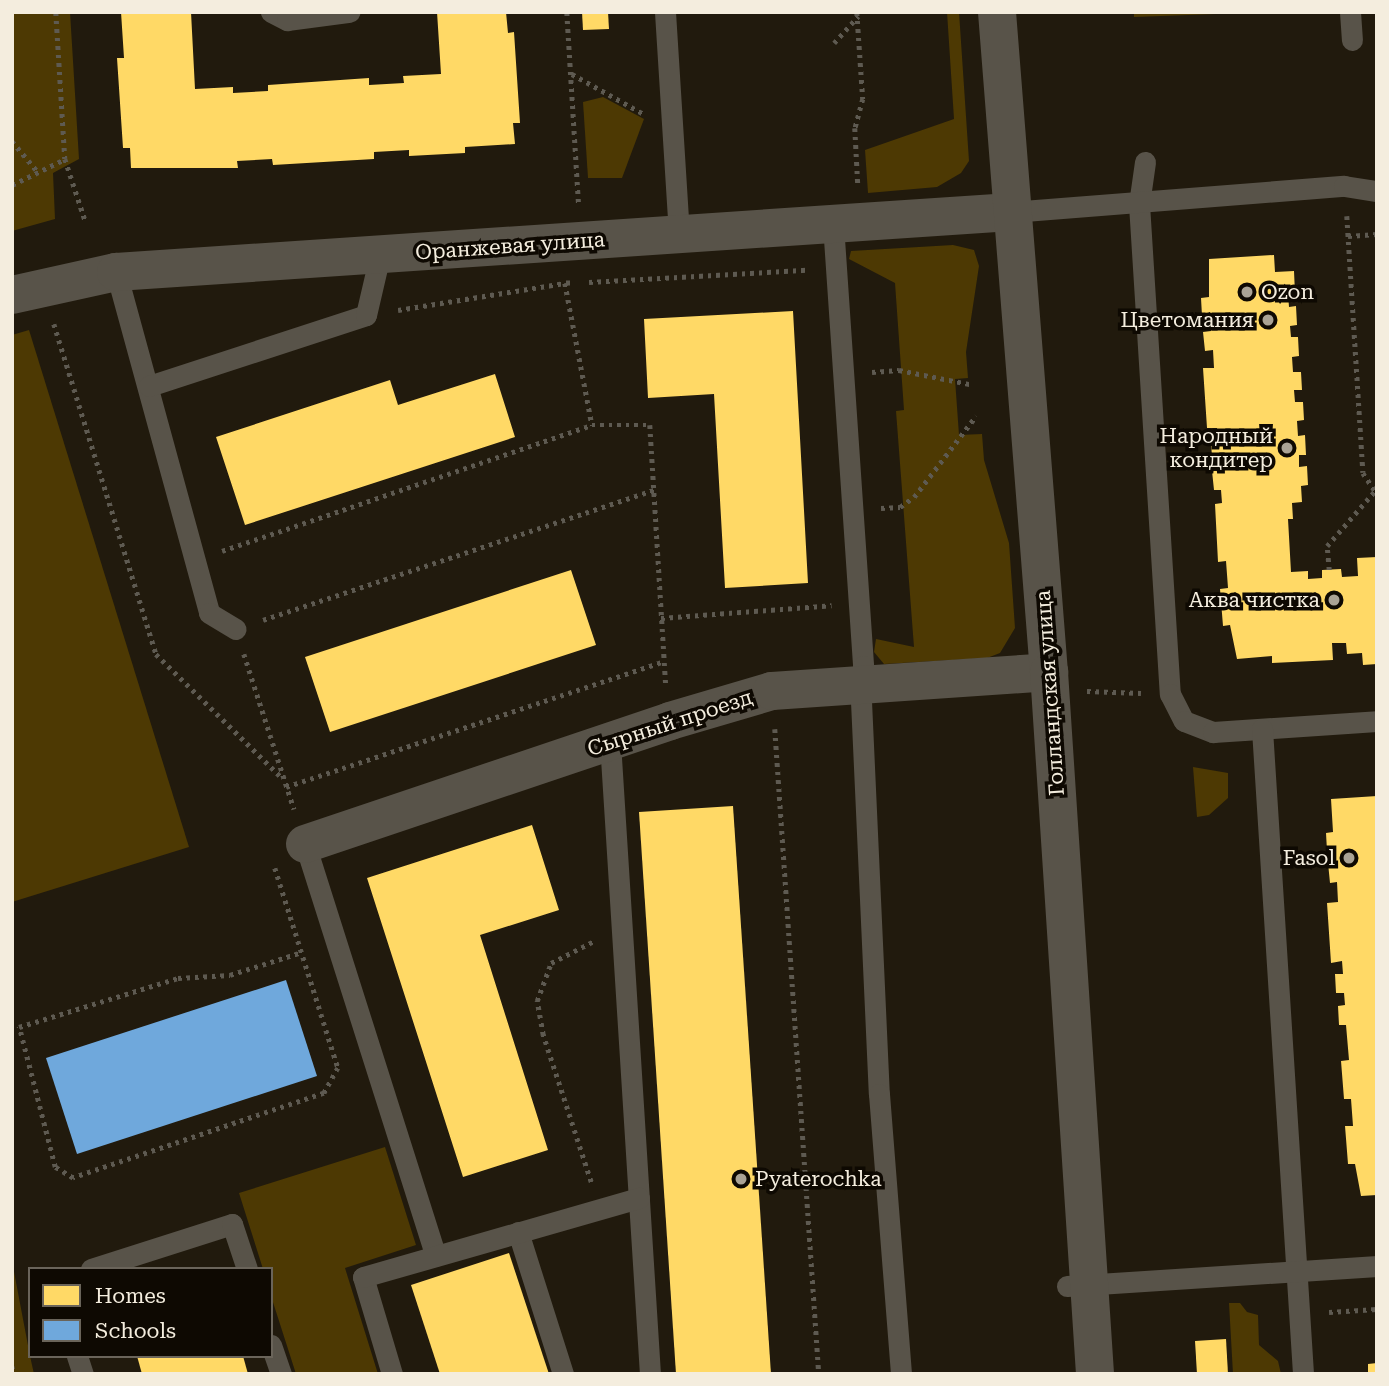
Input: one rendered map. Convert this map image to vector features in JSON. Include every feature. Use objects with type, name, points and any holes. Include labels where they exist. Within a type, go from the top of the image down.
[{"type":"street","name":"Голландская улица","points":[[979,12],[1052,678],[1078,1285],[1073,1374]]},
{"type":"street","name":"Голландская улица","points":[[997,12],[1002,213]]},
{"type":"street","name":"Оранжевая улица","points":[[12,295],[116,272],[679,234],[846,211],[1002,213]]},
{"type":"street","name":"Сырный проезд","points":[[305,844],[772,691],[862,682],[1052,678]]},
{"type":"street","name":"Голландская улица","points":[[1078,1285],[1095,1374]]},
{"type":"lane","points":[[271,12],[287,20],[349,12]]},
{"type":"lane","points":[[665,12],[679,234]]},
{"type":"lane","points":[[1350,12],[1352,40]]},
{"type":"lane","points":[[1145,162],[1139,204],[1170,694],[1184,721],[1213,732],[1377,721]]},
{"type":"lane","points":[[1002,213],[1345,186],[1377,191]]},
{"type":"lane","points":[[846,211],[836,268],[859,603],[879,1094],[901,1374]]},
{"type":"lane","points":[[149,386],[366,315],[380,255]]},
{"type":"lane","points":[[116,272],[209,613],[236,629]]},
{"type":"lane","points":[[1262,729],[1303,1374]]},
{"type":"lane","points":[[610,742],[650,1374]]},
{"type":"lane","points":[[305,844],[436,1256]]},
{"type":"lane","points":[[392,1374],[363,1277],[639,1198]]},
{"type":"lane","points":[[97,1267],[232,1224],[246,1267]]},
{"type":"lane","points":[[518,1233],[563,1374]]},
{"type":"lane","points":[[1078,1285],[1377,1265]]},
{"type":"lane","points":[[273,1351],[281,1374]]},
{"type":"path","points":[[56,12],[65,159],[85,219]]},
{"type":"path","points":[[567,12],[580,213]]},
{"type":"path","points":[[834,43],[857,14]]},
{"type":"path","points":[[846,211],[855,128],[863,99],[857,14]]},
{"type":"path","points":[[571,74],[673,130]]},
{"type":"path","points":[[12,141],[38,172]]},
{"type":"path","points":[[12,185],[65,159]]},
{"type":"path","points":[[1329,570],[1327,546],[1375,493],[1363,473],[1345,186]]},
{"type":"path","points":[[1348,236],[1377,234]]},
{"type":"path","points":[[366,315],[565,283],[836,268]]},
{"type":"path","points":[[565,283],[592,425]]},
{"type":"path","points":[[50,312],[156,654],[284,779]]},
{"type":"path","points":[[899,370],[974,385]]},
{"type":"path","points":[[900,507],[914,496],[976,416]]},
{"type":"path","points":[[195,560],[592,425],[650,425],[664,661],[286,786]]},
{"type":"path","points":[[302,953],[230,975],[178,978],[19,1027],[55,1167],[73,1178],[324,1093],[338,1068],[302,953],[271,854],[305,844],[236,629],[654,490]]},
{"type":"path","points":[[662,618],[859,603]]},
{"type":"path","points":[[1052,678],[1170,694]]},
{"type":"path","points":[[772,691],[819,1374]]},
{"type":"path","points":[[599,1209],[543,1035],[537,1001],[551,963],[582,944],[622,933]]},
{"type":"path","points":[[1299,1313],[1377,1309]]},
{"type":"path","points":[[12,1366],[14,1374]]},
{"type":"shaded area","points":[[12,12],[70,12],[79,159],[53,173],[55,219],[12,231]]},
{"type":"shaded area","points":[[947,12],[959,12],[969,161],[961,173],[937,187],[868,193],[865,150],[954,119]]},
{"type":"shaded area","points":[[1134,12],[1271,12],[1134,17]]},
{"type":"shaded area","points":[[603,97],[644,119],[622,178],[588,178],[583,102]]},
{"type":"shaded area","points":[[953,245],[974,250],[979,266],[966,352],[968,378],[955,379],[959,435],[982,434],[984,460],[1009,543],[1015,628],[1000,653],[987,658],[884,664],[874,652],[876,639],[914,647],[896,411],[904,410],[895,283],[849,259],[851,251]]},
{"type":"shaded area","points":[[29,330],[189,847],[12,902],[12,335]]},
{"type":"shaded area","points":[[1193,767],[1228,773],[1228,798],[1209,815],[1197,817]]},
{"type":"shaded area","points":[[385,1147],[416,1245],[345,1268],[378,1374],[296,1374],[273,1302],[273,1267],[262,1267],[239,1193]]},
{"type":"shaded area","points":[[12,1261],[28,1358],[30,1358],[34,1374],[12,1374]]},
{"type":"shaded area","points":[[1229,1303],[1240,1303],[1247,1312],[1258,1315],[1259,1345],[1278,1361],[1281,1374],[1233,1374]]},
{"type":"building: Homes","points":[[121,12],[191,12],[195,89],[233,87],[233,93],[268,91],[268,85],[369,78],[369,85],[404,83],[403,76],[441,74],[437,12],[506,12],[508,33],[514,32],[520,123],[513,123],[515,144],[465,147],[465,153],[409,156],[409,150],[374,152],[374,159],[273,165],[272,159],[237,161],[238,168],[131,168],[130,148],[123,148],[117,58],[124,58]]},
{"type":"building: Homes","points":[[582,12],[608,12],[609,29],[583,30]]},
{"type":"building: Homes","points":[[1274,255],[1275,272],[1294,271],[1295,293],[1288,293],[1289,307],[1296,306],[1297,325],[1290,326],[1291,337],[1298,337],[1299,356],[1292,357],[1293,372],[1301,372],[1302,390],[1294,390],[1295,402],[1303,402],[1304,420],[1297,421],[1298,436],[1305,435],[1306,455],[1299,455],[1299,467],[1307,466],[1308,485],[1301,486],[1302,502],[1292,503],[1293,519],[1288,519],[1291,572],[1308,571],[1308,579],[1322,578],[1322,570],[1341,569],[1342,577],[1358,576],[1357,558],[1377,557],[1377,664],[1363,665],[1362,653],[1347,654],[1346,643],[1332,643],[1333,660],[1272,663],[1272,656],[1237,659],[1230,625],[1223,626],[1220,589],[1228,588],[1226,561],[1218,562],[1215,504],[1222,503],[1221,490],[1214,490],[1212,471],[1220,471],[1219,459],[1212,459],[1211,440],[1218,439],[1217,428],[1207,428],[1203,368],[1214,368],[1213,350],[1205,351],[1203,332],[1211,331],[1210,315],[1202,316],[1201,298],[1209,297],[1209,259]]},
{"type":"building: Homes","points":[[793,311],[808,583],[725,588],[714,394],[648,398],[644,319]]},
{"type":"building: Homes","points":[[495,374],[515,437],[245,525],[216,437],[390,380],[398,405]]},
{"type":"building: Homes","points":[[571,570],[596,645],[330,732],[305,657]]},
{"type":"building: Homes","points":[[1377,796],[1377,1195],[1361,1196],[1355,1164],[1348,1164],[1345,1126],[1353,1126],[1351,1099],[1344,1099],[1341,1061],[1349,1060],[1346,1025],[1339,1025],[1338,1006],[1345,1005],[1344,993],[1336,993],[1335,974],[1343,974],[1342,961],[1331,963],[1327,903],[1338,902],[1337,882],[1330,883],[1328,863],[1336,863],[1335,851],[1327,851],[1326,833],[1333,832],[1331,799]]},
{"type":"building: Homes","points":[[733,806],[771,1374],[676,1374],[639,812]]},
{"type":"building: Homes","points":[[532,825],[559,910],[480,935],[548,1150],[463,1177],[367,878]]},
{"type":"building: Homes","points":[[509,1253],[549,1374],[440,1374],[411,1285]]},
{"type":"building: Homes","points":[[1226,1339],[1228,1374],[1197,1374],[1195,1341]]},
{"type":"building: Homes","points":[[138,1358],[244,1358],[248,1374],[142,1374]]},
{"type":"building: Homes","points":[[1377,1363],[1377,1374],[1368,1374],[1368,1364]]},
{"type":"building: Schools","points":[[286,980],[317,1076],[77,1154],[46,1058]]},
{"type":"place","name":"Ozon","points":[[1247,292]]},
{"type":"place","name":"Цветомания","points":[[1268,320]]},
{"type":"place","name":"Народный кондитер","points":[[1287,448]]},
{"type":"place","name":"Аква чистка","points":[[1334,600]]},
{"type":"place","name":"Fasol","points":[[1349,858]]},
{"type":"place","name":"Pyaterochka","points":[[741,1179]]}]
